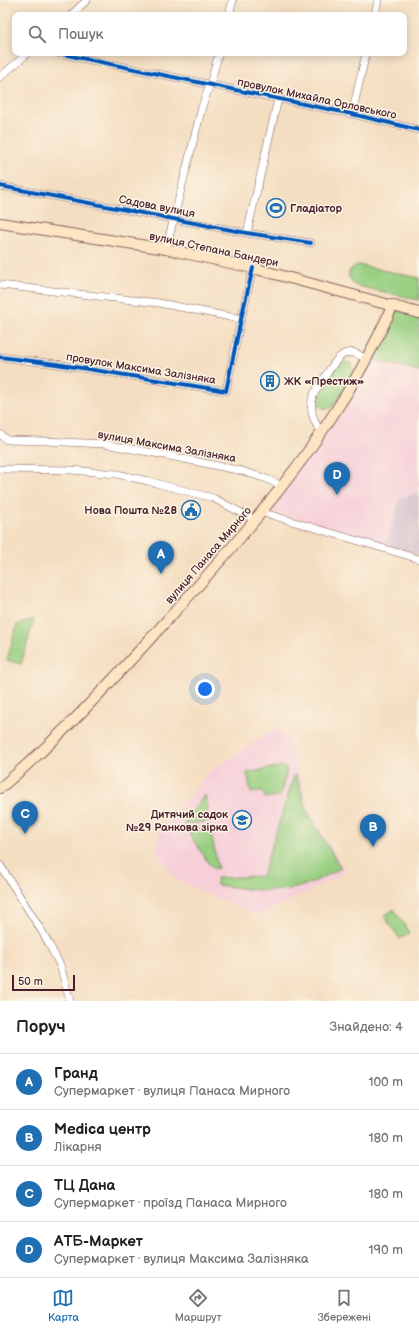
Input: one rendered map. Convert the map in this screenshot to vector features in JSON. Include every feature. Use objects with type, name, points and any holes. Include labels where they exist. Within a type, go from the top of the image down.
[{"type":"main road","name":"вулиця Степана Бандери","points":[[0,222],[166,249],[253,268],[419,313]]},
{"type":"main road","name":"вулиця Панаса Мирного","points":[[0,788],[67,728],[113,680],[258,516],[282,486],[329,421],[366,360],[393,305]]},
{"type":"street","points":[[74,12],[87,0]]},
{"type":"street","points":[[230,12],[233,0]]},
{"type":"street","points":[[376,12],[378,0]]},
{"type":"street","points":[[0,77],[24,56]]},
{"type":"street","name":"провулок Михайла Орловського","points":[[72,56],[352,114],[419,130]]},
{"type":"street","points":[[166,249],[202,107],[218,56]]},
{"type":"street","points":[[352,114],[365,56]]},
{"type":"street","points":[[247,232],[278,99]]},
{"type":"street","name":"Садова вулиця","points":[[0,186],[311,243]]},
{"type":"street","name":"провулок Максима Залізняка","points":[[0,357],[71,366],[226,391],[240,318],[253,268]]},
{"type":"street","points":[[0,285],[160,303],[240,318]]},
{"type":"street","points":[[322,431],[316,426],[312,411],[313,396],[334,360],[340,355],[350,352],[357,353],[366,360]]},
{"type":"street","name":"вулиця Максима Залізняка","points":[[0,434],[7,440],[104,444],[160,454],[242,471],[267,479],[282,486]]},
{"type":"street","points":[[0,469],[71,470],[117,474],[205,495],[258,516],[419,559]]},
{"type":"street","points":[[0,865],[43,933],[60,966],[70,1001]]},
{"type":"shaded area","points":[[371,359],[419,371],[419,492],[400,498],[386,546],[268,510]]},
{"type":"shaded area","points":[[419,492],[419,555],[386,546],[400,498]]},
{"type":"shaded area","name":"Дитячий садок №29 Ранкова зірка","points":[[275,728],[288,736],[310,811],[346,873],[258,916],[177,880],[155,850],[160,830],[207,774]]},
{"type":"green space","points":[[359,265],[419,278],[419,300],[354,285],[349,277],[349,271],[355,266]]},
{"type":"green space","points":[[395,310],[419,316],[419,371],[371,359]]},
{"type":"green space","points":[[342,362],[348,362],[351,364],[354,372],[334,405],[330,408],[323,408],[319,405],[319,399],[336,366]]},
{"type":"green space","points":[[34,619],[21,664],[7,660],[17,625]]},
{"type":"green space","points":[[282,766],[287,769],[280,796],[265,798],[263,791],[251,793],[247,773]]},
{"type":"green space","points":[[296,775],[309,815],[341,868],[311,883],[288,889],[253,890],[217,885],[216,878],[262,876],[294,776]]},
{"type":"green space","points":[[204,795],[209,821],[184,825],[184,823]]},
{"type":"green space","points":[[210,827],[218,868],[215,869],[209,864],[187,830]]},
{"type":"green space","points":[[394,909],[410,933],[400,939],[384,916]]},
{"type":"cycle path","points":[[72,56],[352,114],[419,130]]},
{"type":"cycle path","points":[[0,186],[247,233],[311,243]]},
{"type":"cycle path","points":[[0,357],[56,364],[226,391],[253,268]]},
{"type":"place","name":"Гладіатор","points":[[276,208]]},
{"type":"place","name":"ЖК «Престиж»","points":[[270,381]]},
{"type":"place","name":"АТБ-Маркет","points":[[337,495]]},
{"type":"place","name":"Нова Пошта №28","points":[[191,510]]},
{"type":"place","name":"Гранд","points":[[161,574]]},
{"type":"place","name":"Дитячий садок №29 Ранкова зірка","points":[[242,820]]},
{"type":"place","name":"ТЦ Дана","points":[[25,834]]},
{"type":"place","name":"Medica центр","points":[[373,847]]}]
